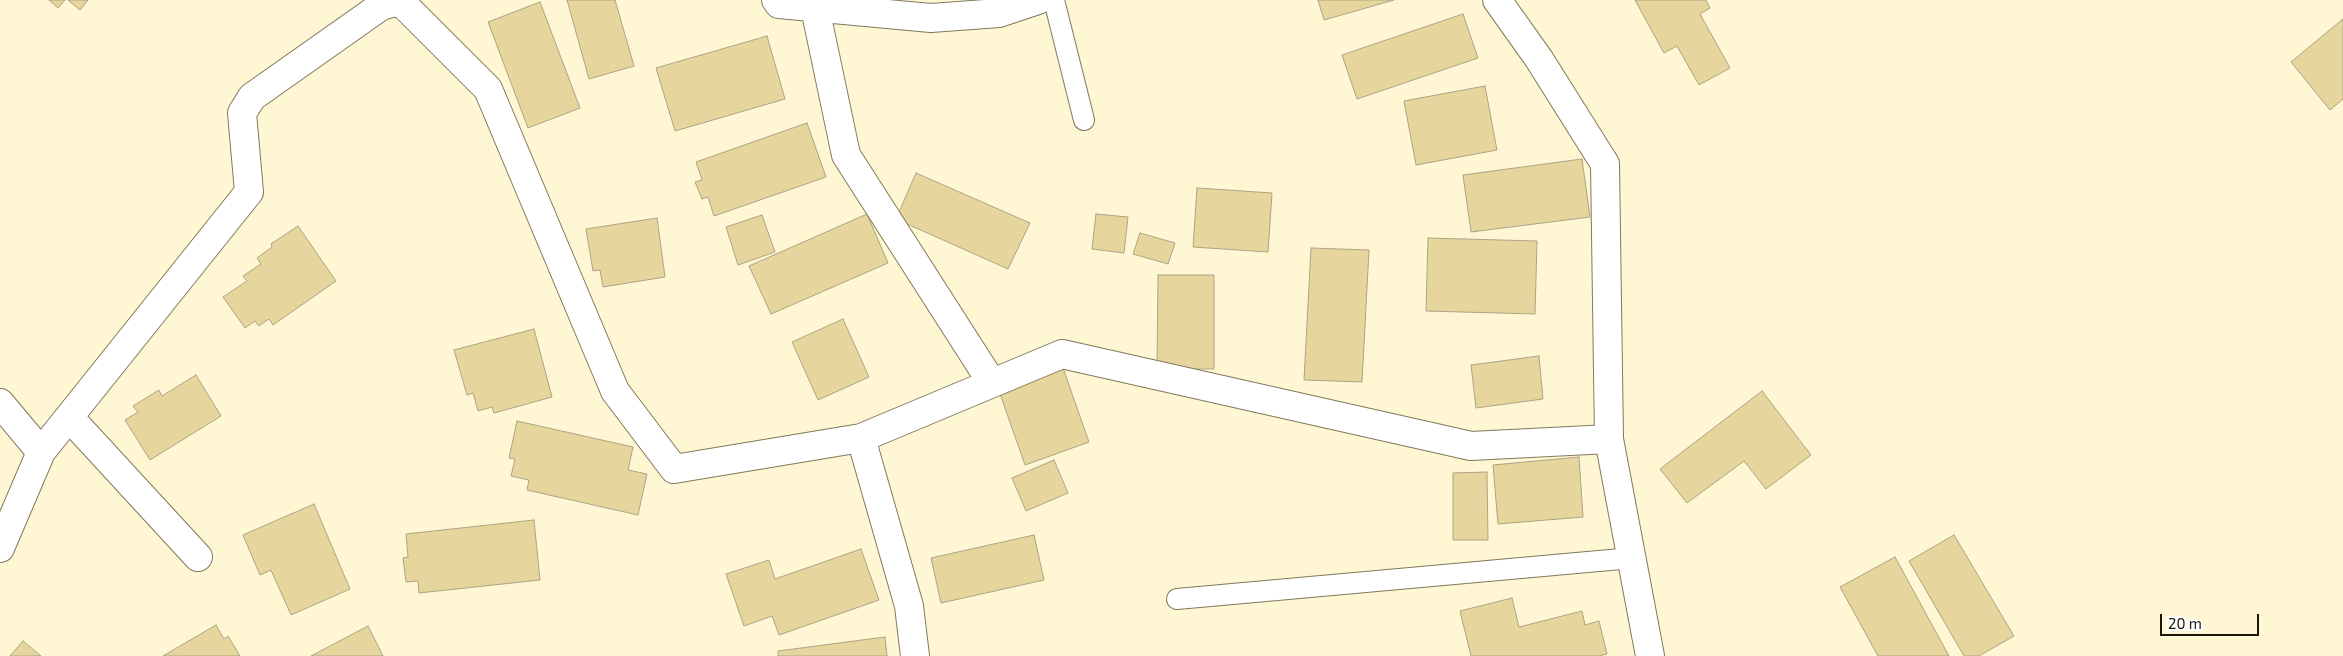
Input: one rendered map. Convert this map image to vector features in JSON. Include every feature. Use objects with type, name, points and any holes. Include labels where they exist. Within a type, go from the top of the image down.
[{"type":"street","points":[[776,0],[780,4],[931,18],[999,13],[1038,0]]},
{"type":"street","points":[[1497,0],[1539,60],[1605,164],[1609,439],[1650,656]]},
{"type":"street","points":[[0,548],[41,452],[248,192],[242,113],[252,96],[381,6],[397,1],[404,5],[488,89],[615,391],[674,469],[860,438],[1062,354],[1471,446],[1609,439]]},
{"type":"street","points":[[815,8],[846,155],[992,383]]},
{"type":"street","points":[[0,403],[41,452]]},
{"type":"street","points":[[69,416],[198,557]]},
{"type":"street","points":[[860,438],[909,606],[915,656]]},
{"type":"lane","points":[[1054,0],[1084,120]]},
{"type":"lane","points":[[1177,599],[1632,558]]},
{"type":"building","points":[[49,0],[65,0],[58,8]]},
{"type":"building","points":[[68,0],[88,0],[80,10]]},
{"type":"building","points":[[567,0],[615,0],[634,66],[589,79]]},
{"type":"building","points":[[1318,0],[1394,0],[1324,20]]},
{"type":"building","points":[[1635,0],[1706,0],[1710,8],[1700,14],[1730,68],[1699,85],[1677,46],[1664,53]]},
{"type":"building","points":[[540,2],[580,108],[528,128],[488,22]]},
{"type":"building","points":[[1463,14],[1478,58],[1357,99],[1342,55]]},
{"type":"building","points":[[2343,19],[2343,99],[2330,110],[2291,62]]},
{"type":"building","points":[[767,36],[785,99],[675,131],[656,68]]},
{"type":"building","points":[[1485,86],[1497,150],[1416,165],[1404,101]]},
{"type":"building","points":[[807,123],[826,177],[714,216],[708,197],[702,199],[695,182],[702,180],[696,162]]},
{"type":"building","points":[[1582,159],[1590,217],[1471,232],[1463,175]]},
{"type":"building","points":[[916,173],[1030,223],[1008,269],[896,219]]},
{"type":"building","points":[[1197,188],[1272,193],[1268,252],[1193,247]]},
{"type":"building","points":[[867,214],[888,263],[771,314],[749,266]]},
{"type":"building","points":[[1096,214],[1128,217],[1124,253],[1092,249]]},
{"type":"building","points":[[762,215],[775,252],[738,265],[726,227]]},
{"type":"building","points":[[657,218],[665,277],[603,287],[600,270],[593,271],[586,229]]},
{"type":"building","points":[[298,226],[336,281],[273,325],[269,319],[259,326],[255,321],[245,328],[223,297],[247,281],[243,276],[261,264],[257,258],[272,247],[271,244]]},
{"type":"building","points":[[1140,233],[1175,243],[1168,264],[1133,254]]},
{"type":"building","points":[[1428,238],[1537,241],[1535,314],[1426,311]]},
{"type":"building","points":[[1311,248],[1369,250],[1362,382],[1304,380]]},
{"type":"building","points":[[1158,275],[1214,275],[1214,369],[1157,369]]},
{"type":"building","points":[[843,319],[869,377],[818,400],[792,342]]},
{"type":"building","points":[[534,329],[552,397],[494,413],[492,407],[478,411],[473,393],[467,395],[454,350]]},
{"type":"building","points":[[1539,356],[1543,399],[1476,408],[1471,365]]},
{"type":"building","points":[[1063,368],[1089,442],[1025,465],[999,391]]},
{"type":"building","points":[[196,375],[221,416],[150,460],[125,420],[138,412],[133,406],[159,390],[162,396]]},
{"type":"building","points":[[1762,391],[1811,455],[1766,489],[1744,461],[1687,503],[1660,469]]},
{"type":"building","points":[[517,421],[633,447],[628,470],[647,474],[638,515],[527,490],[529,480],[511,476],[515,459],[509,458]]},
{"type":"building","points":[[1579,457],[1583,517],[1498,524],[1493,465]]},
{"type":"building","points":[[1054,460],[1068,493],[1026,511],[1012,478]]},
{"type":"building","points":[[1487,472],[1488,540],[1453,540],[1453,473]]},
{"type":"building","points":[[314,504],[350,589],[291,615],[271,570],[260,575],[243,535]]},
{"type":"building","points":[[534,520],[540,580],[419,593],[418,581],[406,582],[403,558],[408,557],[406,534]]},
{"type":"building","points":[[1034,535],[1044,580],[941,603],[931,558]]},
{"type":"building","points":[[1954,535],[2014,636],[1979,656],[1964,656],[1909,561]]},
{"type":"building","points":[[861,549],[879,600],[779,635],[772,616],[744,626],[726,574],[769,560],[775,579]]},
{"type":"building","points":[[1895,557],[1949,656],[1878,656],[1840,587]]},
{"type":"building","points":[[1512,598],[1519,627],[1582,611],[1585,625],[1599,621],[1607,654],[1599,656],[1471,656],[1460,611]]},
{"type":"building","points":[[216,625],[224,639],[228,636],[240,656],[163,656]]},
{"type":"building","points":[[368,626],[383,656],[311,656]]},
{"type":"building","points":[[885,637],[887,656],[778,656],[778,651]]},
{"type":"building","points":[[23,641],[41,656],[10,656]]}]
